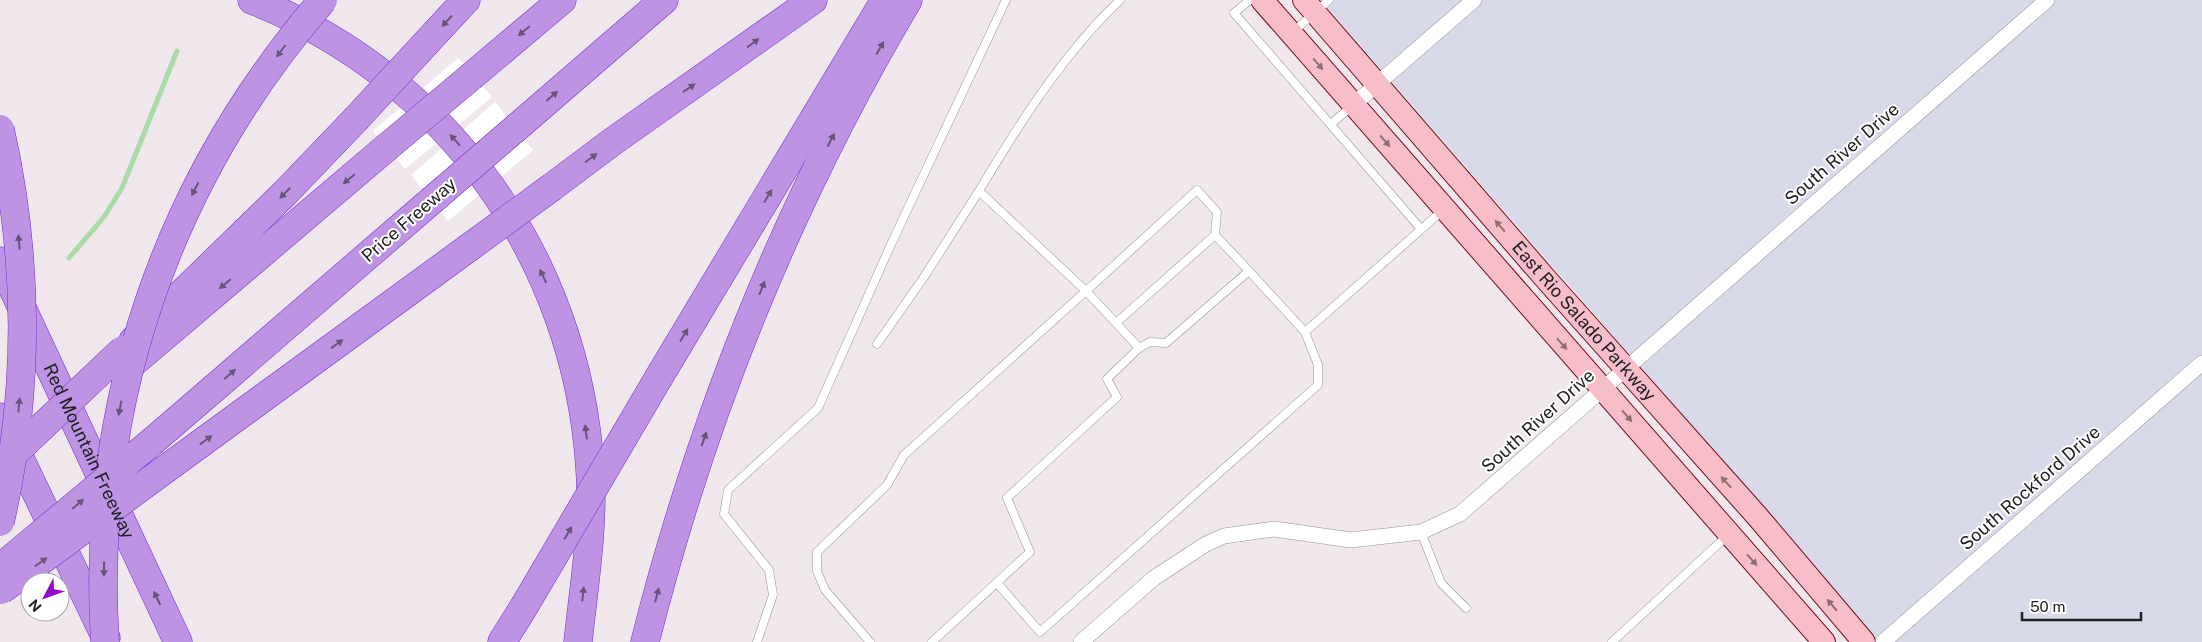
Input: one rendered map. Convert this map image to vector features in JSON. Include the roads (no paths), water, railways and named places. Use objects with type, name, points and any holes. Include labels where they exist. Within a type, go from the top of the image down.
[{"type":"highway","points":[[252,0],[296,20],[340,44],[381,72],[425,110],[456,141],[482,174],[517,226],[537,262],[554,300],[568,342],[580,390],[588,443],[591,498],[588,554],[578,642]]},
{"type":"highway","points":[[107,642],[104,550],[111,464],[126,378],[150,295],[182,214],[223,138],[270,66],[323,0]]},
{"type":"highway","points":[[0,470],[125,359],[355,120],[466,0]]},
{"type":"highway","points":[[0,466],[125,359],[386,148],[562,0]]},
{"type":"highway","name":"Price Freeway","points":[[0,583],[154,440],[664,0]]},
{"type":"highway","points":[[0,583],[167,468],[620,136],[813,0]]},
{"type":"highway","points":[[645,642],[685,498],[725,381],[847,85],[885,0]]},
{"type":"highway","points":[[502,642],[659,377],[847,85],[908,0]]},
{"type":"highway","points":[[0,129],[18,231],[22,281],[22,333],[17,422],[11,468],[0,522]]},
{"type":"highway","name":"Red Mountain Freeway","points":[[0,261],[178,642]]},
{"type":"highway","points":[[0,417],[107,642]]},
{"type":"main road","name":"East Rio Salado Parkway","points":[[1262,0],[1824,642]]},
{"type":"main road","name":"East Rio Salado Parkway","points":[[1316,4],[1377,84],[1757,516],[1864,642]]},
{"type":"street","points":[[1353,105],[1474,0]]},
{"type":"street","name":"South River Drive","points":[[1081,642],[1154,578],[1206,544],[1224,536],[1274,530],[1351,540],[1421,532],[1460,514],[1498,483],[1603,388],[2048,0]]},
{"type":"street","name":"South Rockford Drive","points":[[1883,642],[2202,363]]},
{"type":"lane","points":[[757,642],[773,595],[769,570],[724,514],[728,490],[818,408],[893,240],[1006,0]]},
{"type":"lane","points":[[877,344],[924,278],[1002,152],[1076,47],[1120,0]]},
{"type":"lane","points":[[1250,0],[1234,13],[1422,229]]},
{"type":"lane","points":[[1291,34],[1316,4]]},
{"type":"lane","points":[[1331,124],[1353,105]]},
{"type":"lane","points":[[870,642],[825,590],[817,571],[818,552],[886,485],[904,455],[1197,190],[1217,212],[1215,234],[1116,323]]},
{"type":"lane","points":[[979,191],[1086,291],[1139,348]]},
{"type":"lane","points":[[1305,332],[1445,209]]},
{"type":"lane","points":[[997,583],[1040,632],[1318,385],[1318,365],[1305,332],[1215,234]]},
{"type":"lane","points":[[932,642],[1030,552],[1007,498],[1117,397],[1106,379],[1139,348],[1150,342],[1166,343],[1249,271]]},
{"type":"lane","points":[[1421,532],[1441,583],[1466,608]]},
{"type":"lane","points":[[1612,642],[1729,534]]},
{"type":"waterway","points":[[69,258],[104,217],[122,188],[177,51]]}]
